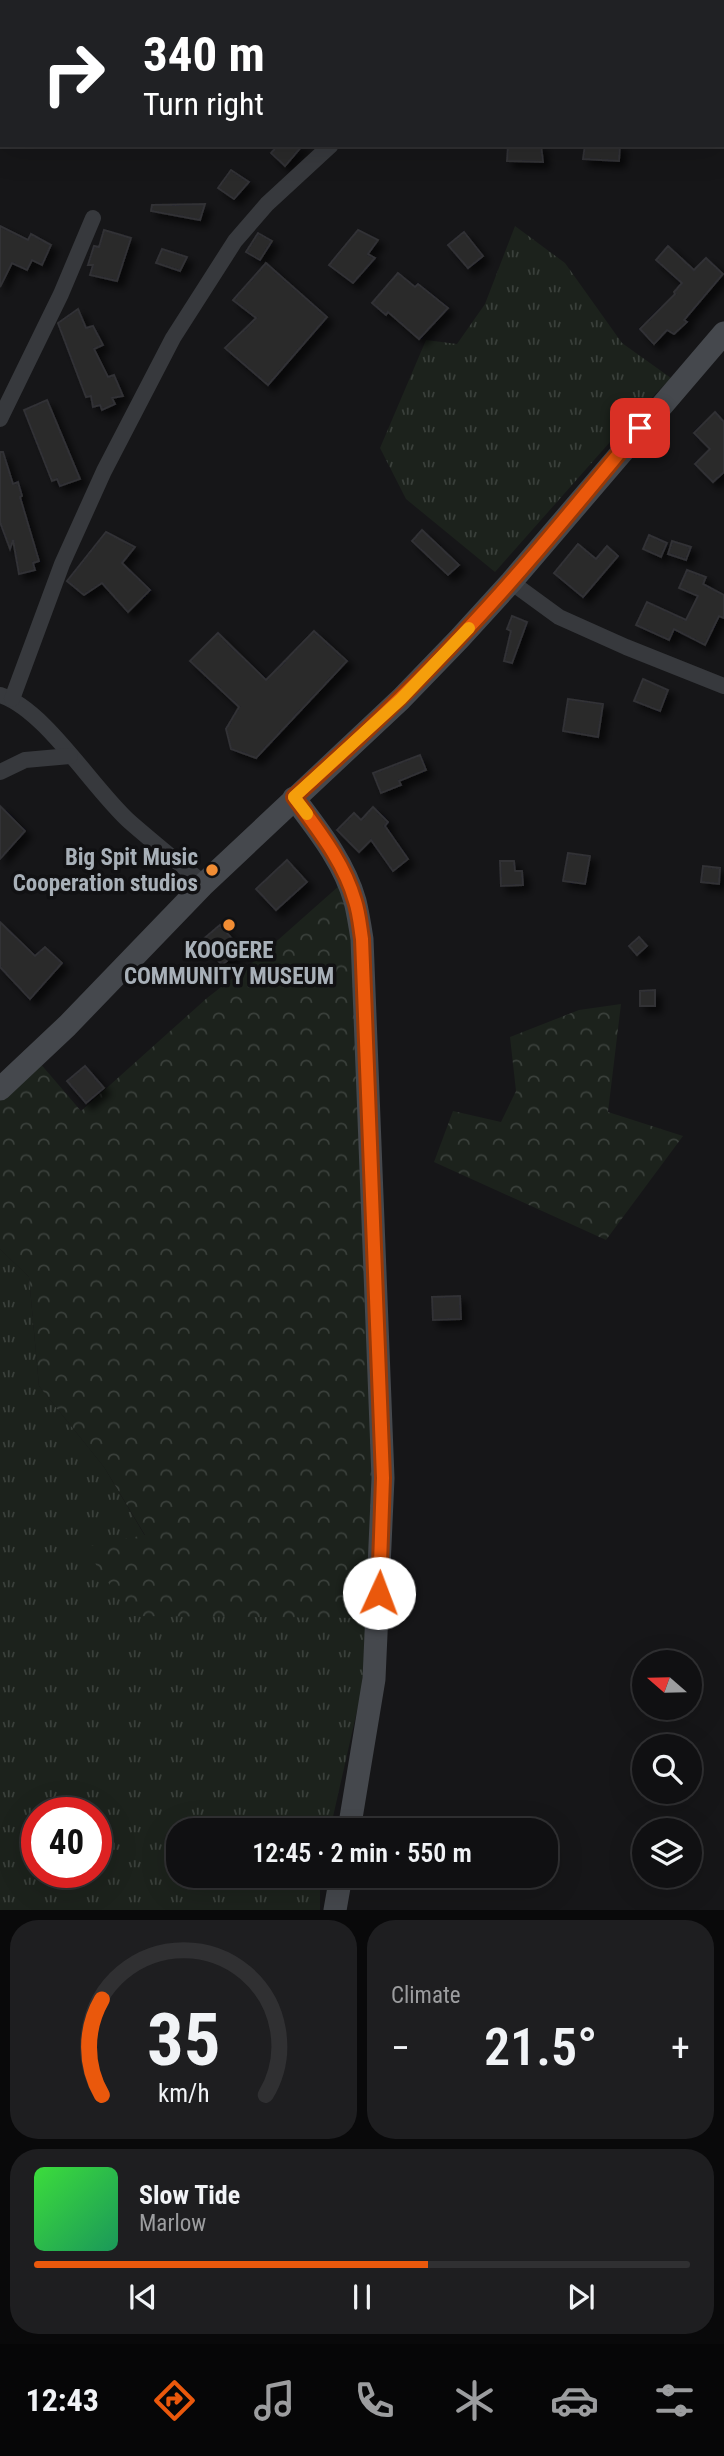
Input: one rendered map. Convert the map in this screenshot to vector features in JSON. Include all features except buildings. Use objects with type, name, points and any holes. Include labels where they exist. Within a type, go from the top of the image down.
[{"type":"street","points":[[204,884],[129,821],[44,727],[6,697],[104,471],[173,338],[235,241],[267,204],[329,147]]},
{"type":"street","points":[[0,419],[61,294],[93,218]]},
{"type":"street","points":[[0,1089],[67,1026],[204,884],[401,699],[512,582],[724,333]]},
{"type":"street","points":[[512,582],[559,617],[724,686]]},
{"type":"street","points":[[0,772],[25,760],[70,756]]},
{"type":"street","points":[[294,797],[329,844],[343,872],[355,900],[362,939],[383,1478],[374,1679],[351,1818]]},
{"type":"street","points":[[335,1910],[339,1888]]},
{"type":"green space","points":[[515,226],[565,263],[622,343],[671,378],[625,425],[495,572],[406,499],[380,448],[426,340],[457,344],[485,304]]},
{"type":"green space","points":[[340,885],[353,905],[379,1436],[366,1618],[131,1616],[84,1547],[145,1535],[104,1467],[39,1386],[29,1277],[0,1249],[0,1099],[39,1062],[81,1111],[207,998],[252,963]]},
{"type":"green space","points":[[621,1004],[608,1112],[683,1136],[606,1240],[434,1162],[453,1111],[501,1122],[516,1091],[510,1037],[579,1010]]},
{"type":"green space","points":[[0,1249],[29,1277],[39,1386],[104,1467],[145,1536],[378,1618],[333,1818],[166,1818],[166,1888],[320,1888],[320,1910],[0,1910]]},
{"type":"slow traffic","points":[[307,814],[294,797],[401,699],[469,628]]},
{"type":"place","name":"Big Spit Music Cooperation studios","points":[[212,870]]},
{"type":"place","name":"KOOGERE COMMUNITY MUSEUM","points":[[229,925]]},
{"type":"route","points":[[379,1593],[383,1478],[373,1276],[362,939],[355,900],[343,872],[329,844],[294,797],[401,699],[459,639],[512,582],[640,428]]}]
